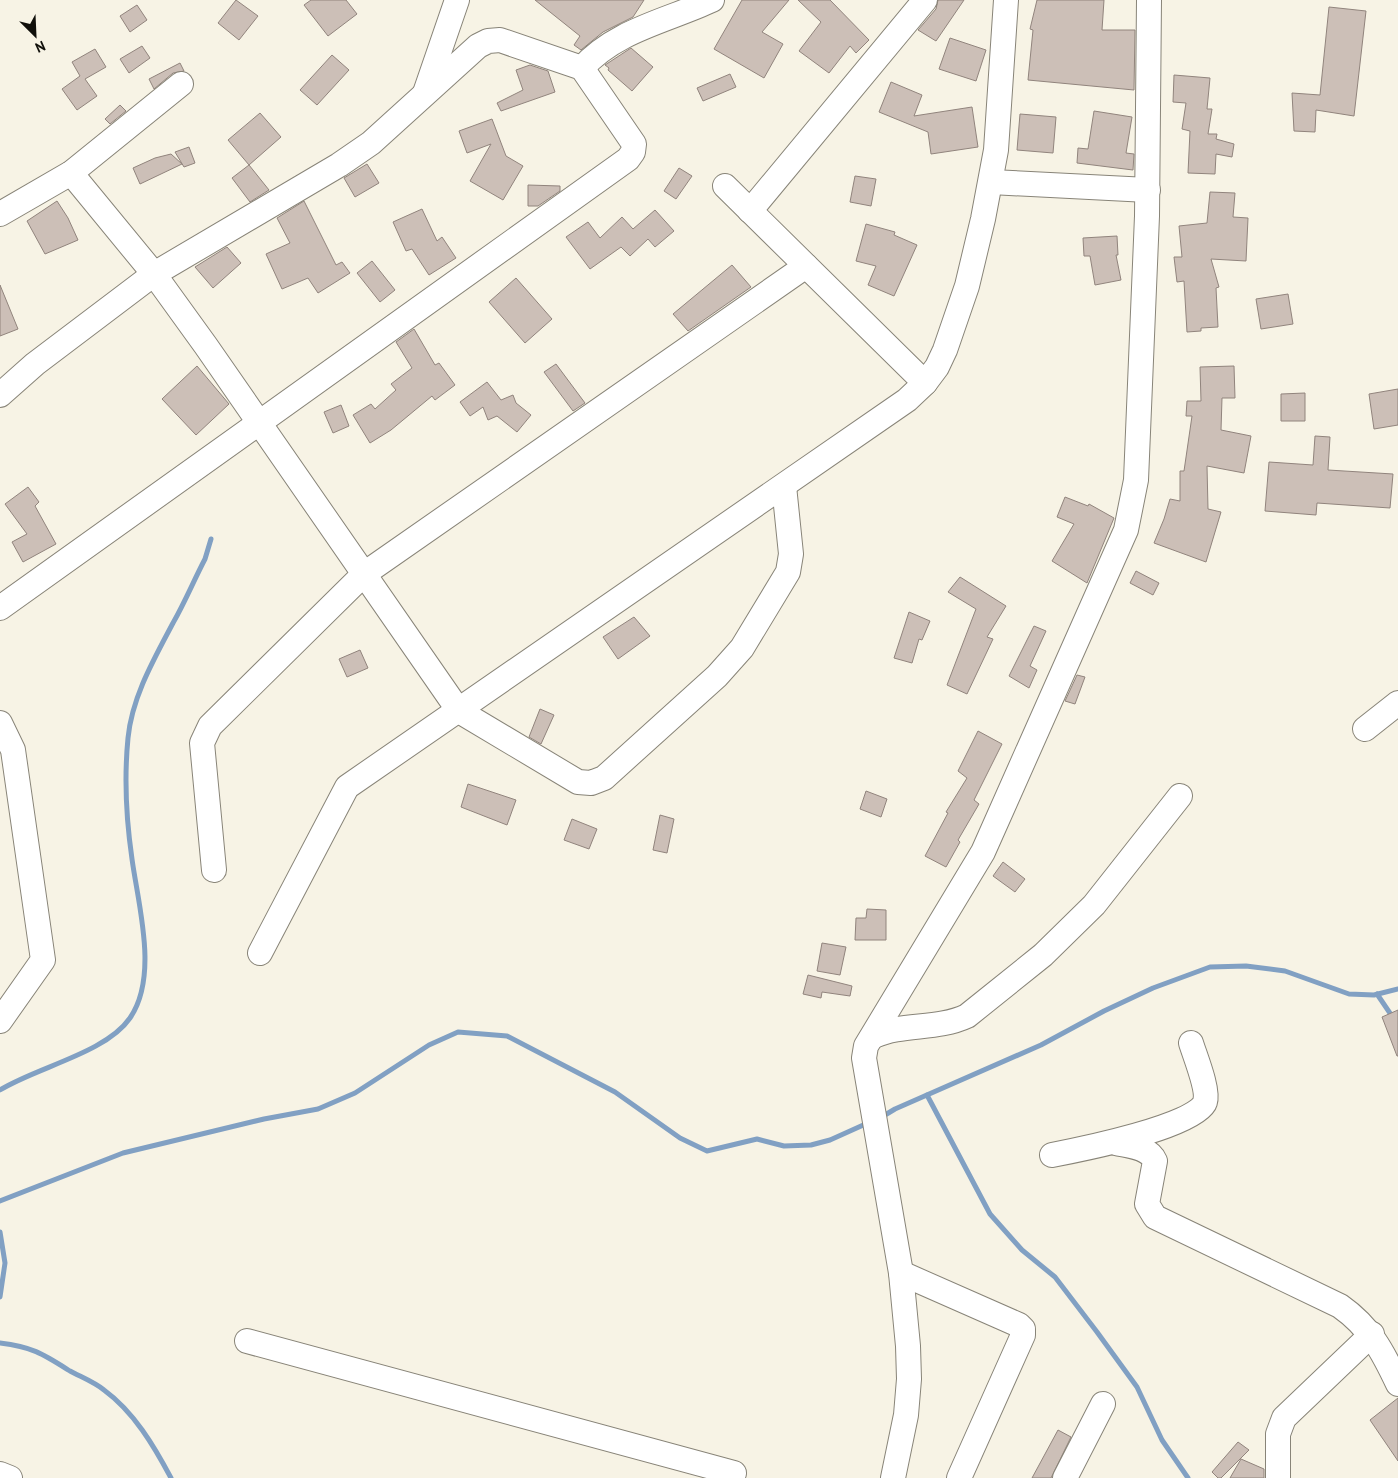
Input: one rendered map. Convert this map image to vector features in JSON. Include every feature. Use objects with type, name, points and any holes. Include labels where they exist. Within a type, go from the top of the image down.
[{"type":"street","points":[[423,97],[457,0]]},
{"type":"street","points":[[582,68],[595,53],[610,42],[712,0]]},
{"type":"street","points":[[750,211],[925,0]]},
{"type":"street","points":[[260,953],[347,787],[907,400],[925,382],[945,350],[967,286],[991,182],[996,150],[1006,0]]},
{"type":"street","points":[[893,1478],[906,1415],[910,1380],[901,1272],[864,1058],[866,1046],[874,1036],[983,852],[1126,530],[1136,480],[1148,190],[1149,0]]},
{"type":"street","points":[[0,396],[35,364],[154,274],[339,165],[371,143],[478,46],[488,41],[500,40],[582,68],[634,144],[633,152],[628,159],[0,608]]},
{"type":"street","points":[[0,214],[71,173],[181,84]]},
{"type":"street","points":[[71,173],[154,274],[459,710],[578,782],[591,783],[604,778],[717,676],[742,648],[790,564],[792,554],[784,486]]},
{"type":"street","points":[[991,182],[1148,190]]},
{"type":"street","points":[[725,186],[925,382]]},
{"type":"street","points":[[214,870],[202,743],[205,734],[364,574],[806,266]]},
{"type":"street","points":[[1365,729],[1398,703]]},
{"type":"street","points":[[0,723],[13,750],[43,960],[0,1021]]},
{"type":"street","points":[[874,1036],[887,1031],[942,1024],[967,1016],[1043,955],[1094,905],[1180,796]]},
{"type":"street","points":[[1052,1155],[1116,1142],[1186,1118],[1202,1109],[1206,1096],[1191,1043]]},
{"type":"street","points":[[1116,1142],[1153,1155],[1155,1161],[1147,1204],[1155,1217],[1340,1306],[1355,1316],[1372,1334],[1380,1346],[1398,1384]]},
{"type":"street","points":[[901,1272],[1019,1325],[1023,1329],[1023,1335],[959,1478]]},
{"type":"street","points":[[1278,1478],[1278,1434],[1284,1418],[1372,1334]]},
{"type":"street","points":[[247,1341],[739,1476]]},
{"type":"street","points":[[1066,1478],[1103,1404]]},
{"type":"street","points":[[0,1474],[10,1478]]},
{"type":"building","points":[[236,0],[258,16],[239,40],[218,23]]},
{"type":"building","points":[[311,0],[346,0],[357,14],[328,36],[304,5]]},
{"type":"building","points":[[535,0],[644,0],[633,17],[603,32],[581,50],[574,45],[580,36]]},
{"type":"building","points":[[742,0],[789,0],[762,32],[783,44],[764,78],[714,49]]},
{"type":"building","points":[[798,0],[830,0],[869,40],[856,53],[850,46],[829,73],[799,51],[821,22]]},
{"type":"building","points":[[938,0],[964,0],[936,41],[918,30],[936,9]]},
{"type":"building","points":[[1037,0],[1104,0],[1102,30],[1135,30],[1134,90],[1028,80],[1033,30],[1030,29]]},
{"type":"building","points":[[137,5],[147,20],[130,32],[120,16]]},
{"type":"building","points":[[1329,7],[1366,11],[1354,116],[1316,110],[1315,132],[1294,131],[1292,93],[1320,95]]},
{"type":"building","points":[[950,38],[986,50],[976,81],[939,69]]},
{"type":"building","points":[[142,46],[150,58],[129,73],[120,59]]},
{"type":"building","points":[[631,48],[653,67],[632,91],[608,70],[609,68],[605,65]]},
{"type":"building","points":[[95,49],[106,67],[85,79],[97,96],[77,110],[62,89],[80,76],[72,62]]},
{"type":"building","points":[[332,55],[349,70],[317,105],[300,90]]},
{"type":"building","points":[[180,63],[184,71],[173,73],[154,89],[149,79]]},
{"type":"building","points":[[530,65],[548,71],[555,92],[501,111],[497,103],[523,90],[516,70]]},
{"type":"building","points":[[730,74],[736,87],[703,101],[697,88]]},
{"type":"building","points":[[1174,75],[1210,78],[1207,109],[1212,109],[1208,134],[1217,134],[1216,139],[1234,144],[1232,157],[1216,154],[1215,174],[1188,173],[1190,131],[1182,129],[1186,103],[1173,102]]},
{"type":"building","points":[[891,82],[922,95],[914,116],[972,107],[978,147],[931,154],[928,132],[879,112]]},
{"type":"building","points":[[120,105],[126,111],[110,124],[105,119]]},
{"type":"building","points":[[1094,111],[1132,117],[1126,153],[1134,154],[1133,170],[1077,163],[1078,148],[1088,149]]},
{"type":"building","points":[[260,113],[281,137],[249,165],[228,140]]},
{"type":"building","points":[[1020,114],[1056,117],[1053,153],[1017,150]]},
{"type":"building","points":[[492,119],[506,156],[523,166],[503,200],[470,181],[491,144],[467,153],[459,131]]},
{"type":"building","points":[[189,147],[195,163],[184,167],[175,152]]},
{"type":"building","points":[[171,154],[182,164],[140,184],[133,168],[155,158]]},
{"type":"building","points":[[367,164],[379,183],[355,197],[344,178]]},
{"type":"building","points":[[249,165],[269,190],[250,202],[232,178]]},
{"type":"building","points":[[679,168],[692,176],[676,199],[664,191]]},
{"type":"building","points":[[855,176],[876,179],[871,206],[850,202]]},
{"type":"building","points":[[528,185],[560,186],[560,191],[538,206],[528,206]]},
{"type":"building","points":[[1210,192],[1235,193],[1233,217],[1248,218],[1246,261],[1211,259],[1219,287],[1216,288],[1218,327],[1201,328],[1201,331],[1187,332],[1184,281],[1177,282],[1174,257],[1182,257],[1179,226],[1207,223]]},
{"type":"building","points":[[57,201],[68,218],[78,240],[45,254],[27,221]]},
{"type":"building","points":[[304,201],[336,265],[342,262],[350,273],[318,293],[308,278],[282,289],[266,254],[290,243],[277,218]]},
{"type":"building","points":[[422,209],[437,241],[442,237],[456,258],[429,275],[412,249],[406,251],[393,222]]},
{"type":"building","points":[[655,210],[674,231],[655,247],[648,239],[630,256],[621,247],[590,269],[566,237],[588,222],[600,238],[622,217],[633,229]]},
{"type":"building","points":[[866,224],[895,232],[894,235],[917,245],[894,296],[868,285],[876,266],[856,261]]},
{"type":"building","points":[[1117,236],[1118,255],[1116,255],[1121,280],[1095,285],[1090,256],[1084,256],[1083,238]]},
{"type":"building","points":[[227,247],[241,263],[213,288],[195,267]]},
{"type":"building","points":[[372,261],[395,290],[380,302],[357,273]]},
{"type":"building","points":[[732,265],[751,287],[688,331],[673,314]]},
{"type":"building","points":[[516,278],[552,319],[525,343],[489,302]]},
{"type":"building","points":[[0,285],[18,329],[0,336]]},
{"type":"building","points":[[1288,294],[1293,324],[1261,329],[1256,299]]},
{"type":"building","points":[[414,329],[435,365],[439,363],[455,385],[435,400],[432,396],[391,430],[370,443],[353,415],[371,404],[375,409],[396,390],[391,384],[412,368],[396,342]]},
{"type":"building","points":[[556,364],[585,403],[573,411],[544,372]]},
{"type":"building","points":[[197,366],[229,404],[196,435],[162,399]]},
{"type":"building","points":[[1234,366],[1235,398],[1222,398],[1221,430],[1251,436],[1244,473],[1207,466],[1208,509],[1221,512],[1206,562],[1154,543],[1170,499],[1180,501],[1180,471],[1184,471],[1192,416],[1186,416],[1187,401],[1201,401],[1200,367]]},
{"type":"building","points":[[487,382],[501,400],[513,395],[516,403],[531,415],[517,432],[497,416],[488,420],[483,407],[470,416],[460,402]]},
{"type":"building","points":[[1398,389],[1398,425],[1374,429],[1369,394]]},
{"type":"building","points":[[1305,393],[1305,421],[1281,421],[1281,394]]},
{"type":"building","points":[[341,405],[349,426],[333,433],[324,412]]},
{"type":"building","points":[[1315,436],[1330,437],[1328,470],[1393,474],[1390,508],[1317,503],[1316,515],[1265,511],[1269,462],[1313,465]]},
{"type":"building","points":[[28,487],[39,502],[35,506],[56,544],[23,562],[12,542],[27,534],[5,504]]},
{"type":"building","points":[[1065,497],[1088,506],[1089,504],[1114,518],[1087,583],[1052,561],[1074,524],[1057,517]]},
{"type":"building","points":[[1136,571],[1159,583],[1153,595],[1130,583]]},
{"type":"building","points":[[960,577],[1006,606],[987,637],[993,639],[967,694],[947,685],[976,609],[948,592]]},
{"type":"building","points":[[909,612],[930,621],[922,640],[919,639],[912,663],[894,658]]},
{"type":"building","points":[[634,617],[650,636],[618,659],[603,637]]},
{"type":"building","points":[[1034,626],[1046,631],[1030,666],[1037,670],[1029,688],[1009,676]]},
{"type":"building","points":[[360,650],[368,668],[347,677],[339,659]]},
{"type":"building","points":[[1077,675],[1085,677],[1075,704],[1065,701]]},
{"type":"building","points":[[540,709],[554,715],[541,744],[529,737]]},
{"type":"building","points":[[978,731],[1002,744],[974,800],[979,804],[958,840],[960,842],[946,867],[925,856],[948,813],[946,812],[967,778],[958,771]]},
{"type":"building","points":[[468,784],[516,800],[507,825],[461,807]]},
{"type":"building","points":[[866,791],[887,799],[881,817],[860,809]]},
{"type":"building","points":[[660,815],[674,819],[667,853],[653,850]]},
{"type":"building","points":[[572,819],[597,829],[589,849],[564,840]]},
{"type":"building","points":[[1003,862],[1025,879],[1015,892],[993,876]]},
{"type":"building","points":[[867,909],[886,910],[886,940],[855,940],[856,918],[866,918]]},
{"type":"building","points":[[822,943],[846,947],[840,975],[817,971]]},
{"type":"building","points":[[808,975],[852,986],[850,996],[822,992],[821,998],[803,994]]},
{"type":"building","points":[[1398,1010],[1398,1056],[1397,1056],[1382,1017]]},
{"type":"building","points":[[1398,1398],[1398,1461],[1370,1420]]},
{"type":"building","points":[[1058,1430],[1071,1437],[1051,1478],[1032,1478]]},
{"type":"building","points":[[1238,1442],[1249,1450],[1221,1478],[1218,1478],[1212,1472]]},
{"type":"building","points":[[1241,1459],[1264,1469],[1264,1478],[1230,1478]]},
{"type":"waterway","points":[[0,1090],[105,1041],[130,1018],[139,1001],[145,961],[142,918],[127,814],[126,768],[130,723],[145,679],[205,559],[211,539]]},
{"type":"waterway","points":[[880,1118],[895,1109],[1041,1045],[1104,1011],[1153,988],[1210,967],[1246,966],[1285,971],[1349,994],[1374,995],[1398,989]]},
{"type":"waterway","points":[[1377,994],[1398,1025]]},
{"type":"waterway","points":[[0,1201],[123,1153],[264,1119],[318,1109],[355,1093],[429,1045],[458,1032],[507,1036],[615,1092],[680,1138],[707,1151],[757,1139],[784,1146],[811,1145],[830,1140],[870,1122]]},
{"type":"waterway","points":[[927,1095],[990,1214],[1022,1250],[1055,1277],[1097,1332],[1137,1387],[1162,1440],[1188,1478]]},
{"type":"waterway","points":[[0,1232],[5,1263],[0,1297]]},
{"type":"waterway","points":[[0,1343],[37,1352],[104,1390],[134,1419],[158,1454],[171,1478]]}]
